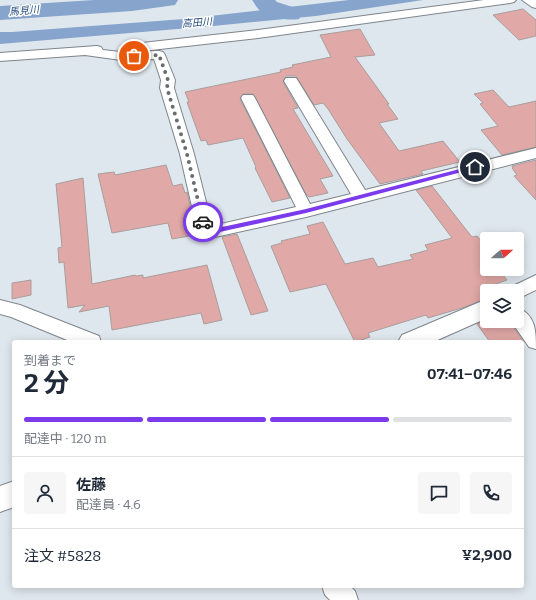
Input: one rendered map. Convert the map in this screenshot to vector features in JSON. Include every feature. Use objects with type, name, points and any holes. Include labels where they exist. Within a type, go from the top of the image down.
[{"type":"street","points":[[0,57],[212,40],[510,0]]},
{"type":"street","points":[[528,0],[536,5]]},
{"type":"street","points":[[86,51],[121,56],[159,55],[198,46],[212,40]]},
{"type":"street","points":[[159,55],[168,80],[167,88],[187,154],[206,233],[306,211],[414,182],[536,153]]},
{"type":"street","points":[[291,81],[361,197]]},
{"type":"street","points":[[248,98],[306,211]]},
{"type":"street","points":[[524,290],[536,282]]},
{"type":"street","points":[[524,292],[536,289]]},
{"type":"street","points":[[0,307],[14,310],[87,340]]},
{"type":"street","points":[[415,340],[480,311]]},
{"type":"street","points":[[524,325],[536,341]]},
{"type":"street","points":[[0,499],[12,495]]},
{"type":"street","points":[[336,588],[346,600]]},
{"type":"water","name":"高田川","points":[[349,0],[423,0],[316,16],[0,44],[0,32],[184,19]]},
{"type":"building","points":[[523,9],[536,20],[536,36],[519,40],[493,15]]},
{"type":"building","points":[[360,29],[375,55],[355,57],[398,119],[379,123],[399,151],[443,141],[460,162],[421,171],[423,174],[380,184],[347,139],[328,109],[323,103],[314,105],[296,76],[286,76],[283,82],[298,108],[293,109],[333,176],[320,179],[328,193],[309,197],[306,194],[253,94],[243,94],[240,99],[290,198],[272,202],[255,168],[256,167],[243,138],[208,145],[206,140],[201,141],[187,102],[189,102],[185,92],[281,72],[280,70],[293,67],[292,65],[331,57],[320,35]]},
{"type":"building","points":[[493,90],[509,107],[536,101],[536,147],[502,155],[481,130],[498,126],[480,104],[483,103],[474,94]]},
{"type":"building","points":[[536,160],[536,200],[514,176],[517,175],[512,166]]},
{"type":"building","points":[[166,165],[173,186],[182,184],[185,193],[187,192],[196,230],[187,231],[189,236],[172,239],[168,223],[112,233],[98,174],[114,172],[115,175]]},
{"type":"building","points":[[83,178],[92,284],[135,275],[143,275],[143,278],[207,265],[222,320],[204,324],[201,313],[112,330],[109,306],[79,312],[85,305],[68,308],[64,262],[59,263],[58,248],[62,247],[56,184]]},
{"type":"building","points":[[432,186],[472,237],[477,236],[480,240],[480,276],[504,276],[507,280],[496,284],[480,284],[480,301],[428,318],[426,315],[368,333],[370,337],[361,340],[354,340],[326,284],[290,292],[271,246],[282,243],[281,241],[310,234],[307,226],[323,222],[345,264],[373,258],[378,267],[413,259],[410,255],[428,250],[425,245],[452,238],[416,190]]},
{"type":"building","points":[[237,234],[268,311],[251,315],[222,237]]},
{"type":"building","points":[[31,280],[31,295],[12,299],[12,283]]},
{"type":"building","points":[[480,323],[480,328],[514,328],[523,340],[489,340],[477,324]]},
{"type":"waterway","name":"馬見川","points":[[0,13],[132,4],[167,0]]},
{"type":"waterway","name":"馬見川","points":[[263,0],[269,7],[291,14]]},
{"type":"way so far","points":[[134,56],[159,55],[168,80],[167,88],[187,154],[203,222]]},
{"type":"route","points":[[203,222],[206,233],[282,217],[475,167]]}]
